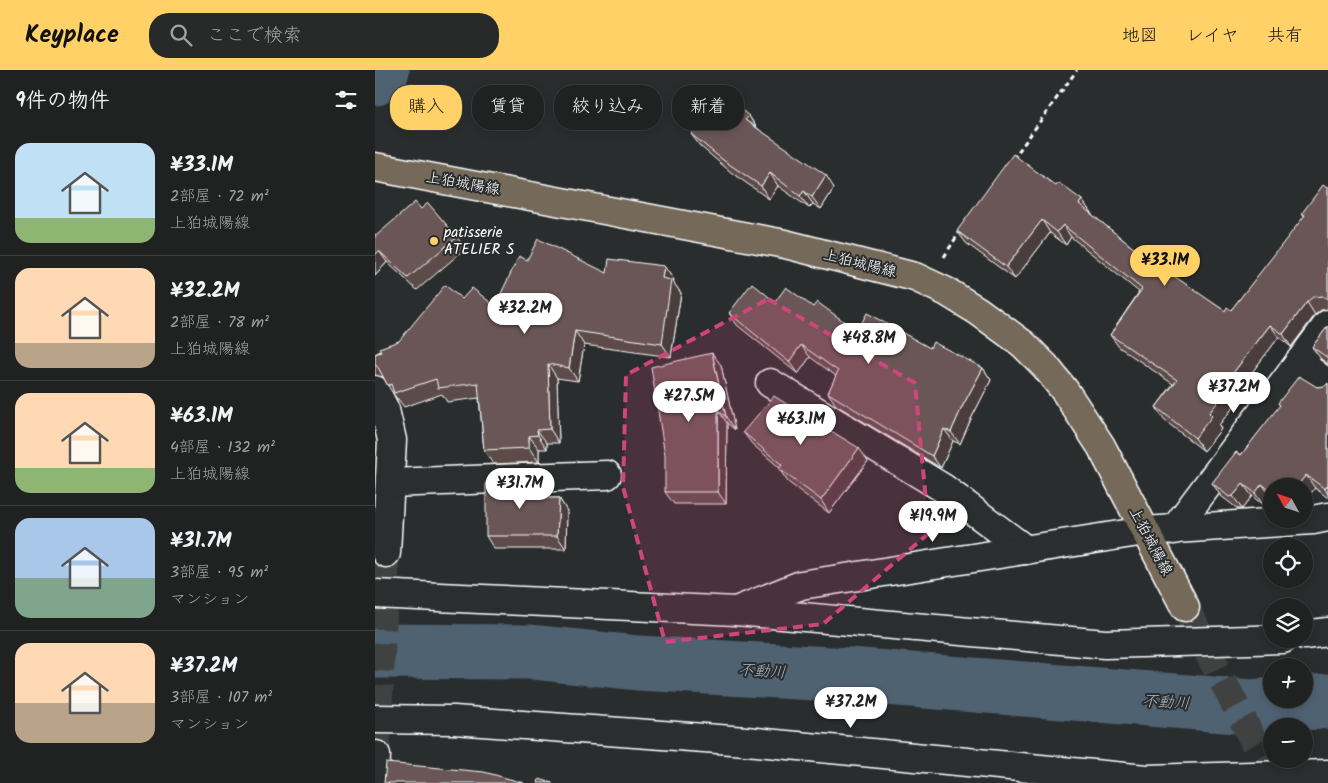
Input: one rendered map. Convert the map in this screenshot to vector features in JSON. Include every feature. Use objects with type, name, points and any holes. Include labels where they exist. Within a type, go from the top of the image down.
[{"type":"main road","name":"上狛城陽線","points":[[375,167],[785,244],[915,277],[947,292],[1001,326],[1023,344],[1045,366],[1065,391],[1101,446],[1185,608]]},
{"type":"street","points":[[1174,530],[1328,324]]},
{"type":"street","points":[[1299,362],[1328,384]]},
{"type":"street","points":[[770,383],[943,488],[1025,550]]},
{"type":"street","points":[[375,390],[385,410],[392,440],[386,553]]},
{"type":"street","points":[[390,483],[607,474]]},
{"type":"street","points":[[735,611],[801,585],[1145,531],[1313,520],[1328,517]]},
{"type":"street","points":[[375,594],[735,611],[1105,644],[1263,640]]},
{"type":"street","points":[[1313,634],[1328,632]]},
{"type":"street","points":[[375,719],[454,720],[746,741],[1146,778],[1328,774]]},
{"type":"path","points":[[1008,165],[1077,70]]},
{"type":"path","points":[[927,283],[962,228]]},
{"type":"highlighted area","points":[[768,299],[915,383],[929,533],[823,624],[665,642],[623,487],[626,375]]},
{"type":"building","points":[[744,112],[749,116],[745,120],[826,175],[812,197],[804,191],[800,196],[770,173],[761,186],[723,160],[691,134],[694,130],[744,130]]},
{"type":"building","points":[[1013,154],[1056,186],[1059,183],[1082,200],[1079,204],[1157,267],[1158,265],[1225,311],[1227,307],[1231,310],[1305,215],[1302,213],[1323,185],[1327,188],[1328,186],[1328,299],[1322,296],[1313,297],[1307,302],[1283,334],[1270,325],[1233,373],[1238,377],[1209,413],[1212,416],[1195,438],[1156,407],[1177,380],[1110,335],[1142,289],[1063,225],[1057,232],[1042,220],[1006,267],[957,231]]},
{"type":"building","points":[[415,202],[421,209],[428,203],[457,237],[408,278],[379,251],[375,255],[375,234],[377,235]]},
{"type":"building","points":[[538,239],[607,273],[609,259],[664,266],[662,278],[671,280],[662,344],[575,331],[569,368],[548,364],[550,429],[537,430],[538,435],[529,436],[529,448],[484,450],[478,383],[438,388],[436,379],[394,393],[391,384],[388,386],[375,364],[375,354],[381,352],[379,348],[399,341],[445,285],[462,299],[472,288],[495,306],[519,256],[527,260]]},
{"type":"building","points":[[752,283],[775,302],[786,287],[813,307],[817,302],[857,331],[867,313],[930,348],[933,342],[983,368],[951,432],[944,429],[932,456],[828,393],[838,371],[801,345],[789,362],[729,313]]},
{"type":"building","points":[[1328,326],[1328,358],[1312,347]]},
{"type":"building","points":[[712,353],[726,417],[718,410],[718,492],[665,492],[665,456],[651,367]]},
{"type":"building","points":[[1299,376],[1317,387],[1325,386],[1328,383],[1328,485],[1325,489],[1313,480],[1313,478],[1306,475],[1304,478],[1263,478],[1263,485],[1255,493],[1243,484],[1233,496],[1229,497],[1212,483],[1236,452],[1241,455],[1280,405],[1278,403]]},
{"type":"building","points":[[774,396],[812,422],[813,420],[859,448],[821,500],[779,469],[782,465],[743,432]]},
{"type":"building","points":[[531,480],[531,484],[541,484],[541,498],[559,498],[557,536],[486,536],[486,482]]},
{"type":"building","points":[[386,763],[484,772],[524,783],[384,783]]},
{"type":"building","points":[[539,779],[553,783],[538,783]]},
{"type":"waterway","points":[[375,78],[382,70]]},
{"type":"waterway","name":"不動川","points":[[375,651],[531,652],[638,663],[849,675],[1250,707],[1328,701]]},
{"type":"tunnel","points":[[376,755],[386,553]]},
{"type":"tunnel","points":[[1185,607],[1275,783]]},
{"type":"place","name":"patisserie ATELIER S","points":[[434,241]]}]
